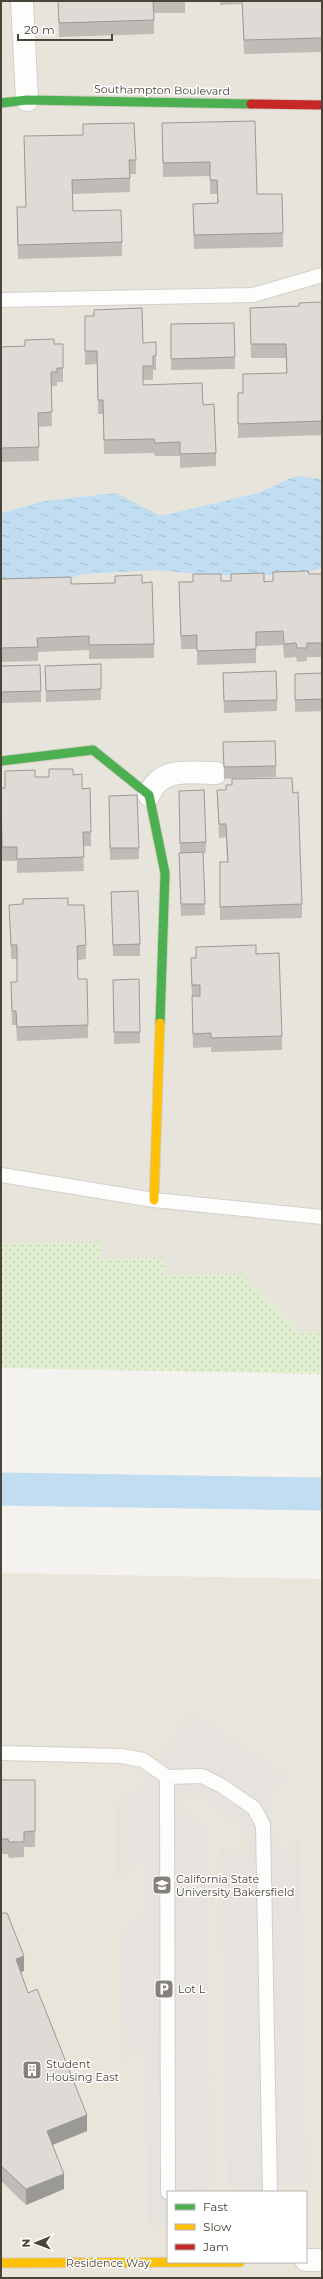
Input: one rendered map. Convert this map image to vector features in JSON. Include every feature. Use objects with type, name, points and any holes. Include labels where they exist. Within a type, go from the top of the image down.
[{"type":"street","points":[[22,1],[27,100]]},
{"type":"street","name":"Southampton Boulevard","points":[[1,103],[27,100],[322,105]]},
{"type":"street","points":[[1,761],[94,750],[149,795]]},
{"type":"street","points":[[154,1200],[165,873],[149,795],[153,785],[168,774],[216,773]]},
{"type":"street","points":[[307,2260],[322,2260]]},
{"type":"street","name":"Residence Way","points":[[1,2263],[167,2262]]},
{"type":"lane","points":[[1,300],[253,295],[322,275]]},
{"type":"lane","points":[[1,1175],[154,1200],[322,1217]]},
{"type":"lane","points":[[1,1753],[121,1756],[143,1760],[167,1777],[202,1776],[222,1786],[254,1808],[263,1825],[270,2191]]},
{"type":"lane","points":[[167,1777],[168,2191]]},
{"type":"shaded area","points":[[1,1],[322,1],[322,1332],[299,1332],[242,1274],[164,1275],[163,1258],[100,1259],[100,1242],[1,1243]]},
{"type":"shaded area","name":"California State University Bakersfield","points":[[1,1573],[322,1579],[322,2278],[1,2278]]},
{"type":"shaded area","name":"Lot L","points":[[189,1711],[287,1776],[271,1798],[274,1850],[280,1852],[300,1838],[306,2184],[282,2186],[279,2191],[241,2191],[227,2183],[221,1847],[245,1855],[247,1847],[245,1831],[239,1825],[196,1795],[189,1793],[184,1795],[182,1805],[184,1812],[207,1829],[210,2190],[167,2191],[167,2226],[148,2225],[145,2047],[121,2063],[120,1932],[144,1913],[144,1861],[117,1877],[117,1802],[143,1785]]},
{"type":"green space","points":[[100,1242],[100,1259],[163,1258],[164,1275],[242,1274],[299,1332],[322,1332],[322,1374],[1,1368],[1,1243]]},
{"type":"water","points":[[296,476],[322,479],[322,568],[299,575],[211,575],[155,570],[84,574],[56,581],[1,583],[1,513],[45,501],[116,493],[161,516],[258,493]]},
{"type":"building","points":[[58,1],[153,1],[154,20],[59,23]]},
{"type":"building","points":[[242,1],[322,1],[322,38],[244,40]]},
{"type":"building","points":[[255,121],[257,194],[282,194],[283,233],[194,235],[193,204],[218,203],[217,180],[210,180],[210,162],[163,163],[162,123]]},
{"type":"building","points":[[134,123],[136,160],[129,160],[130,178],[72,180],[73,211],[121,210],[122,242],[18,245],[17,207],[26,207],[24,136],[83,135],[83,124]]},
{"type":"building","points":[[322,302],[322,421],[238,424],[238,393],[243,393],[243,374],[287,373],[286,344],[251,344],[250,308],[299,306],[299,303]]},
{"type":"building","points":[[142,308],[143,343],[156,342],[156,356],[153,356],[153,366],[143,366],[143,385],[202,383],[203,405],[214,404],[216,453],[180,454],[180,442],[155,443],[154,439],[104,440],[103,400],[98,400],[97,351],[85,351],[85,316],[94,316],[94,310]]},
{"type":"building","points":[[234,323],[235,357],[171,359],[171,324]]},
{"type":"building","points":[[54,339],[54,344],[63,344],[63,368],[57,368],[57,372],[51,372],[52,412],[38,413],[39,447],[1,448],[1,347],[25,346],[25,340]]},
{"type":"building","points":[[308,571],[309,574],[322,574],[322,643],[307,643],[307,648],[297,648],[296,643],[284,644],[283,631],[256,632],[256,649],[197,651],[197,635],[181,636],[179,582],[193,582],[193,574],[221,574],[221,581],[231,581],[231,574],[264,573],[264,582],[273,581],[273,572]]},
{"type":"building","points":[[142,575],[142,583],[152,582],[154,644],[89,645],[89,636],[37,638],[38,647],[1,648],[1,579],[71,577],[71,584],[115,583],[115,576]]},
{"type":"building","points":[[101,664],[101,689],[46,691],[45,666]]},
{"type":"building","points":[[40,665],[41,691],[1,692],[1,666]]},
{"type":"building","points":[[276,671],[277,700],[224,701],[223,673]]},
{"type":"building","points":[[322,673],[322,699],[295,700],[295,674]]},
{"type":"building","points":[[275,741],[276,766],[224,767],[223,742]]},
{"type":"building","points":[[49,769],[73,769],[73,775],[82,774],[82,789],[90,788],[91,832],[83,832],[84,857],[17,859],[17,847],[2,847],[1,788],[5,788],[5,771],[35,770],[35,777],[49,777]]},
{"type":"building","points":[[292,778],[293,793],[298,792],[302,904],[220,907],[220,862],[228,862],[226,824],[219,824],[217,790],[226,790],[226,785],[232,785],[232,779]]},
{"type":"building","points":[[204,790],[206,842],[180,843],[179,791]]},
{"type":"building","points":[[137,795],[139,848],[110,848],[109,796]]},
{"type":"building","points":[[203,852],[205,904],[181,904],[179,853]]},
{"type":"building","points":[[138,891],[140,944],[113,945],[111,892]]},
{"type":"building","points":[[68,898],[68,905],[84,905],[86,945],[77,946],[78,979],[87,979],[88,1025],[17,1027],[16,1011],[12,1011],[11,982],[17,982],[17,945],[11,945],[9,905],[23,904],[23,899]]},
{"type":"building","points":[[256,945],[256,954],[279,953],[282,1036],[211,1038],[211,1033],[193,1034],[192,996],[200,996],[200,985],[192,985],[191,958],[196,958],[196,947]]},
{"type":"building","points":[[139,979],[140,1032],[114,1032],[113,980]]},
{"type":"building","points":[[1,1780],[35,1780],[35,1831],[24,1832],[24,1842],[9,1842],[8,1839],[1,1839]]},
{"type":"building","name":"Student Housing East","points":[[1,1913],[7,1913],[24,1956],[16,1959],[28,1993],[37,1989],[87,2115],[47,2131],[64,2174],[26,2189],[1,2166]]},
{"type":"waterway","points":[[1,1489],[322,1494]]},
{"type":"traffic: fast","points":[[1,103],[27,100],[251,104]]},
{"type":"traffic: fast","points":[[1,761],[93,750],[149,795],[165,873],[160,1023]]},
{"type":"traffic: slow","points":[[154,1200],[160,1023]]},
{"type":"traffic: slow","points":[[1,2263],[167,2262]]},
{"type":"traffic: jam","points":[[251,104],[322,105]]},
{"type":"place","name":"California State University Bakersfield","points":[[162,1885]]},
{"type":"place","name":"Lot L","points":[[164,1989]]},
{"type":"place","name":"Student Housing East","points":[[32,2070]]}]
